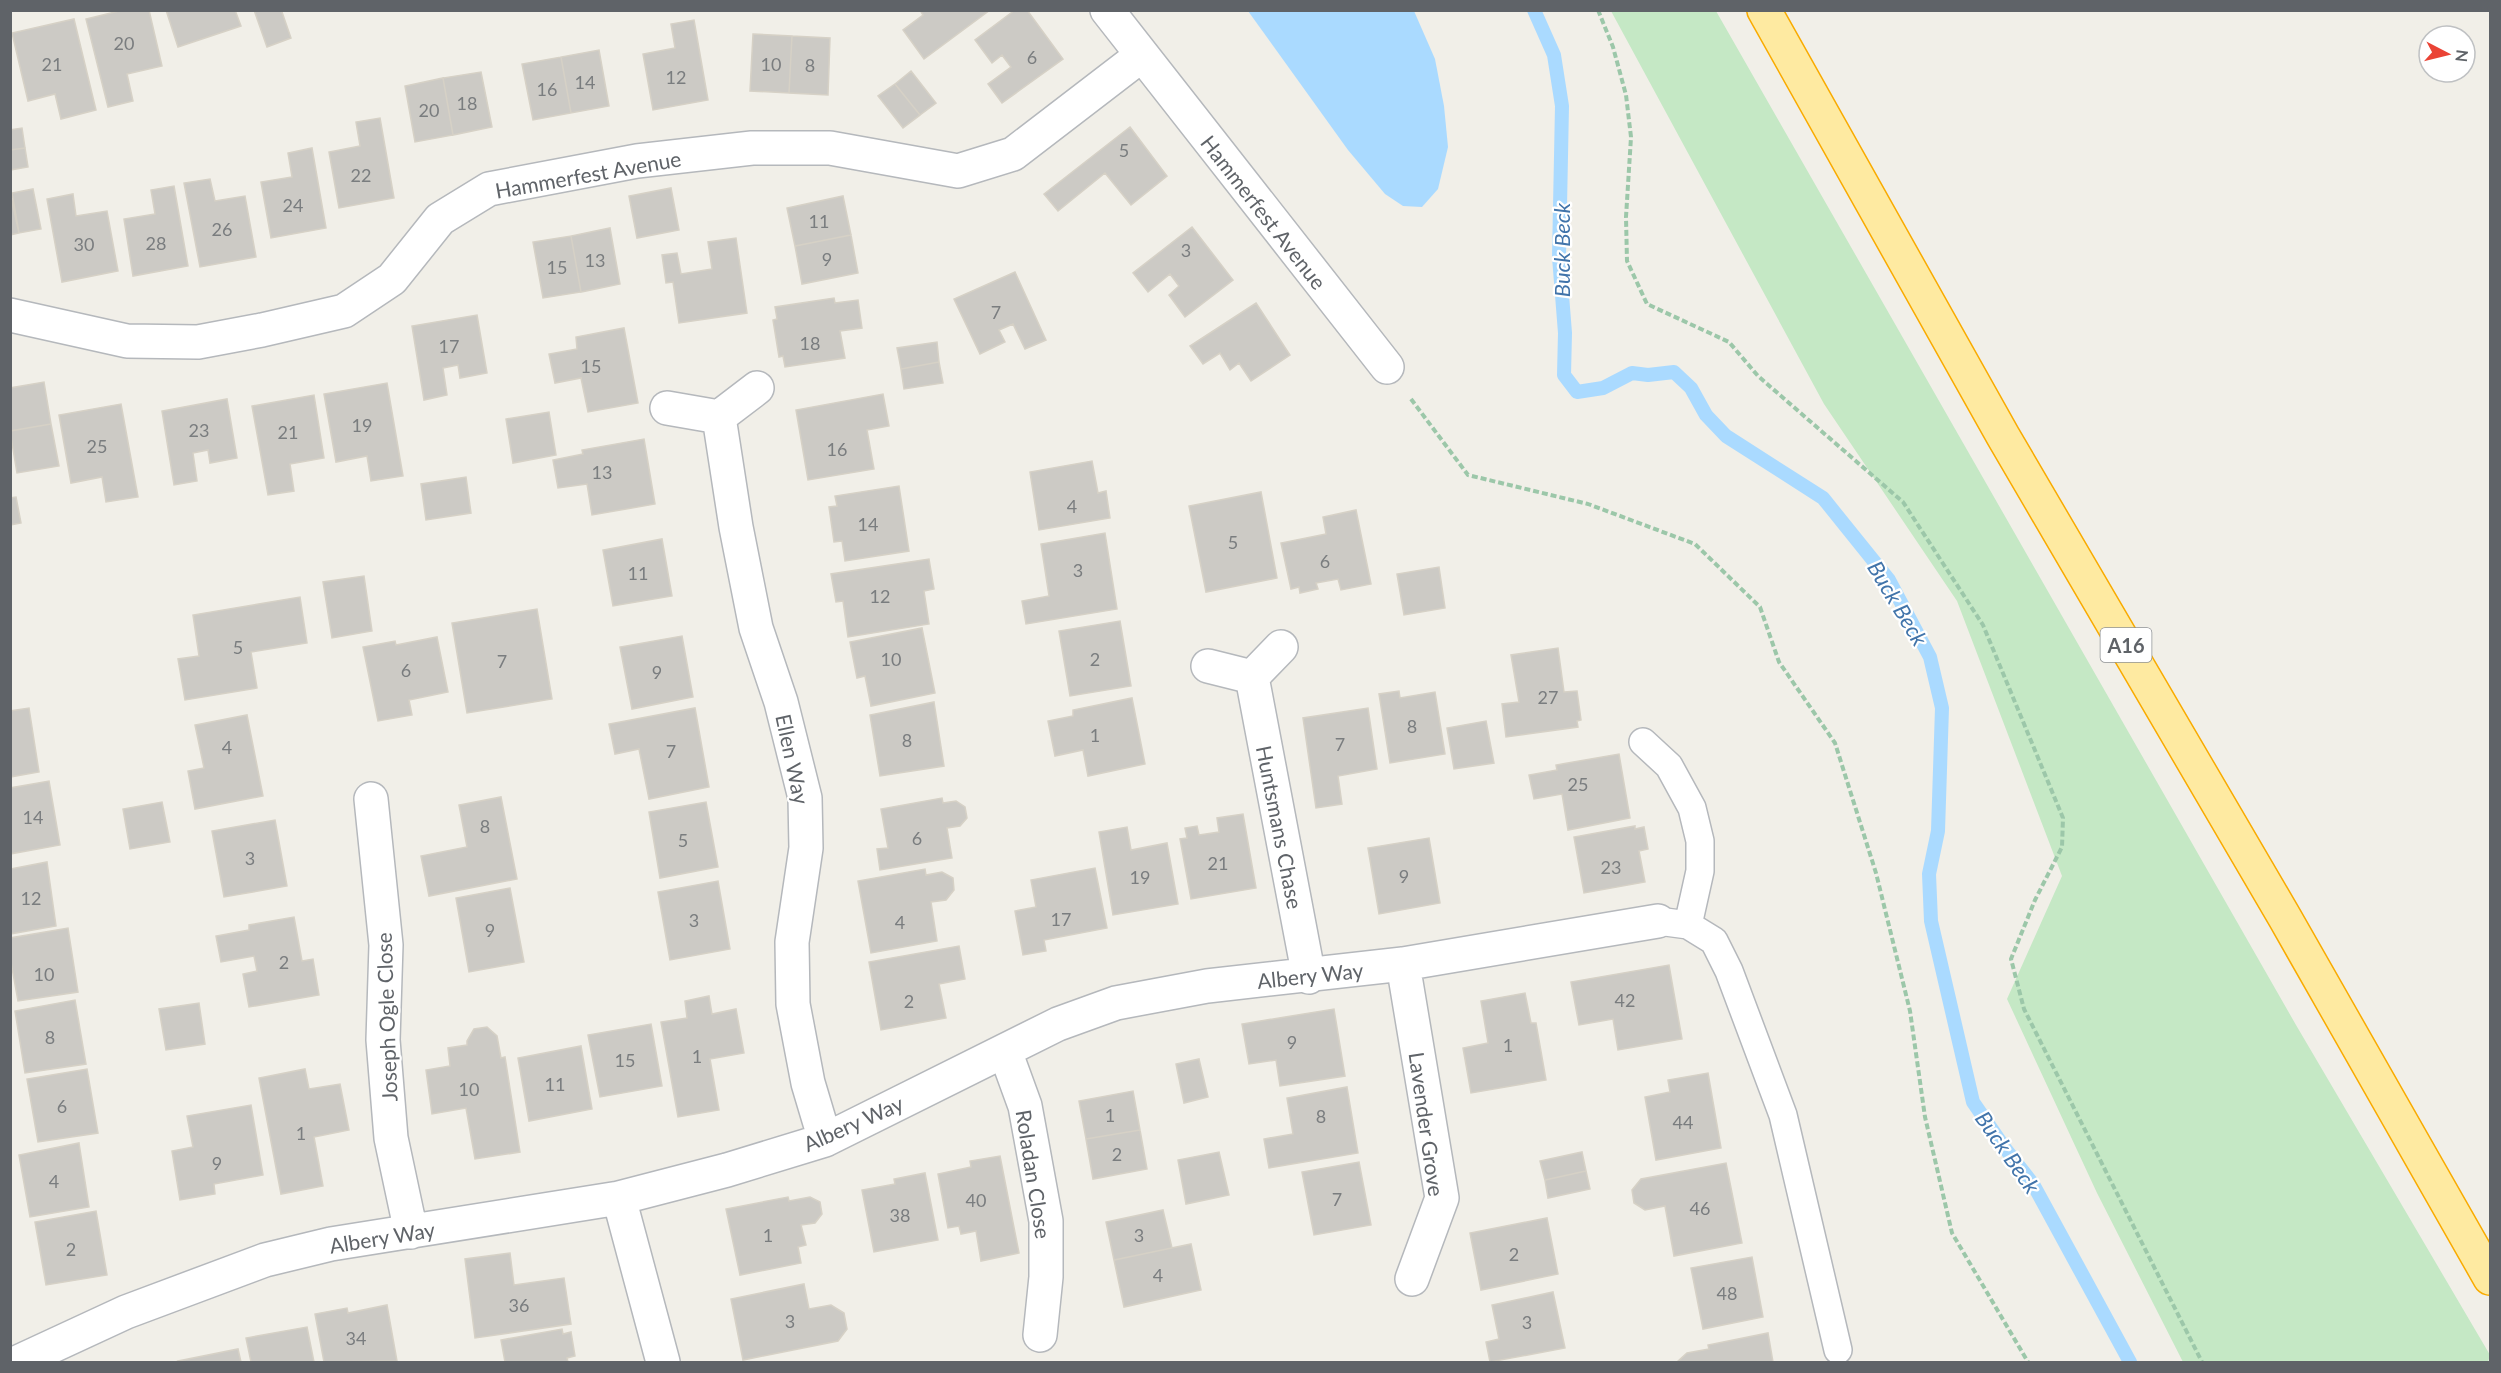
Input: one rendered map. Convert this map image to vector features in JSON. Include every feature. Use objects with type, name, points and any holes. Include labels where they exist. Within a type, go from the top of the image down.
[{"type":"highway","name":"A16","points":[[1764,10],[2003,436],[2285,918],[2490,1278]]},
{"type":"street","name":"Hammerfest Avenue","points":[[1107,10],[1387,367]]},
{"type":"street","name":"Hammerfest Avenue","points":[[10,315],[127,341],[198,342],[334,313],[344,310],[392,279],[440,219],[489,189],[637,161],[752,148],[830,148],[958,171],[1012,154],[1142,55]]},
{"type":"street","points":[[667,408],[719,417],[757,388]]},
{"type":"street","name":"Ellen Way","points":[[719,417],[736,527],[756,628],[781,702],[804,798],[806,849],[792,942],[793,1004],[808,1083],[825,1140]]},
{"type":"street","points":[[1208,666],[1252,677],[1281,647]]},
{"type":"street","name":"Huntsmans Chase","points":[[1252,677],[1309,977]]},
{"type":"street","name":"Joseph Ogle Close","points":[[371,799],[386,945],[383,1040],[391,1138],[411,1232]]},
{"type":"street","name":"Albery Way","points":[[18,1362],[126,1312],[265,1260],[331,1244],[619,1198],[728,1170],[825,1140],[1059,1024],[1116,1003],[1207,986],[1309,977],[1673,923]]},
{"type":"street","name":"Lavender Grove","points":[[1403,964],[1442,1198],[1412,1279]]},
{"type":"street","name":"Roladan Close","points":[[1005,1051],[1025,1106],[1046,1221],[1046,1277],[1040,1335]]},
{"type":"street","points":[[619,1198],[663,1362]]},
{"type":"lane","points":[[1643,742],[1669,766],[1692,808],[1700,841],[1700,871],[1673,923],[1714,941],[1729,971],[1783,1115],[1838,1350]]},
{"type":"path","points":[[1598,10],[1613,47],[1626,95],[1631,137],[1626,217],[1627,261],[1647,304],[1729,342],[1758,376],[1903,502],[1983,625],[2063,818],[2062,847],[2035,900],[2011,959],[2024,1009],[2202,1362]]},
{"type":"path","points":[[1387,367],[1468,475],[1588,504],[1695,544],[1760,607],[1779,662],[1835,742],[1873,862],[1910,1011],[1925,1117],[1952,1233],[2028,1362]]},
{"type":"green space","points":[[1611,11],[1716,11],[2296,1025],[2490,1355],[2488,1362],[2183,1362],[2097,1193],[2007,999],[2062,876],[1957,601],[1824,404]]},
{"type":"water","points":[[1248,11],[1414,11],[1435,59],[1444,106],[1448,147],[1438,189],[1422,207],[1403,206],[1385,194],[1348,150]]},
{"type":"building","points":[[123,10],[149,10],[162,66],[127,74],[133,101],[108,107],[86,19]]},
{"type":"building","points":[[166,10],[235,10],[241,26],[178,47]]},
{"type":"building","points":[[254,10],[284,10],[282,12],[291,38],[267,47]]},
{"type":"building","points":[[920,10],[990,10],[924,59],[903,30],[923,15]]},
{"type":"building","points":[[1015,10],[1027,10],[1063,59],[1002,103],[988,84],[1011,67],[1002,55],[992,63],[975,40]]},
{"type":"building","points":[[74,19],[96,110],[61,119],[55,94],[28,101],[12,33]]},
{"type":"building","points":[[694,20],[708,100],[653,110],[643,54],[675,48],[671,24]]},
{"type":"building","points":[[753,34],[792,36],[789,93],[750,91]]},
{"type":"building","points":[[792,36],[830,38],[828,95],[789,93]]},
{"type":"building","points":[[599,50],[609,106],[571,113],[561,57]]},
{"type":"building","points":[[561,57],[571,113],[533,120],[522,64]]},
{"type":"building","points":[[911,71],[936,103],[920,115],[895,84]]},
{"type":"building","points":[[481,72],[492,127],[453,135],[443,78]]},
{"type":"building","points":[[443,78],[453,135],[415,142],[405,86]]},
{"type":"building","points":[[895,84],[920,115],[903,128],[878,96]]},
{"type":"building","points":[[380,118],[394,198],[339,208],[329,152],[360,146],[356,122]]},
{"type":"building","points":[[1130,127],[1167,176],[1131,205],[1105,173],[1058,211],[1044,194]]},
{"type":"building","points":[[22,128],[25,148],[10,150],[10,130]]},
{"type":"building","points":[[25,148],[28,167],[10,170],[10,150]]},
{"type":"building","points":[[312,148],[326,228],[271,238],[261,182],[292,177],[288,153]]},
{"type":"building","points":[[210,179],[215,201],[245,196],[256,257],[200,267],[184,183]]},
{"type":"building","points":[[174,186],[188,266],[133,276],[124,219],[155,214],[151,190]]},
{"type":"building","points":[[671,188],[679,230],[637,238],[629,196]]},
{"type":"building","points":[[33,189],[41,229],[19,233],[12,193]]},
{"type":"building","points":[[10,193],[19,233],[10,235]]},
{"type":"building","points":[[73,194],[76,216],[107,211],[118,271],[62,282],[47,199]]},
{"type":"building","points":[[843,196],[851,235],[795,246],[787,208]]},
{"type":"building","points":[[1192,227],[1233,280],[1185,317],[1169,295],[1179,286],[1170,274],[1148,292],[1133,273]]},
{"type":"building","points":[[610,228],[620,284],[581,292],[571,236]]},
{"type":"building","points":[[851,235],[858,273],[802,284],[795,246]]},
{"type":"building","points":[[571,236],[581,292],[543,298],[533,242]]},
{"type":"building","points":[[736,238],[747,313],[679,323],[673,282],[666,283],[662,255],[677,253],[681,274],[712,269],[708,242]]},
{"type":"building","points":[[1015,272],[1046,340],[1025,349],[1013,324],[999,330],[1005,342],[980,354],[954,299]]},
{"type":"building","points":[[834,298],[835,303],[858,300],[862,328],[840,331],[845,358],[785,367],[783,356],[779,357],[773,320],[777,319],[775,307]]},
{"type":"building","points":[[1256,303],[1290,355],[1251,381],[1239,363],[1230,370],[1220,353],[1203,364],[1190,346]]},
{"type":"building","points":[[477,315],[487,373],[460,378],[458,365],[443,368],[447,395],[424,400],[412,326]]},
{"type":"building","points":[[624,328],[638,403],[588,412],[581,378],[555,383],[549,354],[577,349],[576,337]]},
{"type":"building","points":[[937,342],[939,362],[901,369],[897,348]]},
{"type":"building","points":[[939,362],[943,383],[904,389],[901,369]]},
{"type":"building","points":[[44,382],[51,424],[10,431],[10,388]]},
{"type":"building","points":[[387,383],[403,476],[371,481],[367,456],[336,462],[324,394]]},
{"type":"building","points":[[883,394],[889,426],[867,430],[874,469],[808,480],[796,410]]},
{"type":"building","points":[[314,395],[324,458],[290,464],[294,491],[268,495],[252,406]]},
{"type":"building","points":[[227,399],[237,458],[210,463],[208,450],[193,453],[197,481],[174,485],[162,411]]},
{"type":"building","points":[[121,404],[138,497],[106,502],[102,477],[71,483],[59,415]]},
{"type":"building","points":[[549,412],[556,455],[513,463],[506,419]]},
{"type":"building","points":[[51,424],[59,466],[17,473],[10,431]]},
{"type":"building","points":[[644,439],[655,504],[592,515],[587,484],[558,488],[553,460],[583,454],[582,450]]},
{"type":"building","points":[[1092,461],[1098,493],[1106,491],[1110,518],[1039,530],[1030,472]]},
{"type":"building","points":[[466,477],[471,513],[426,520],[421,484]]},
{"type":"building","points":[[899,486],[909,551],[845,561],[842,541],[834,542],[829,507],[837,506],[835,496]]},
{"type":"building","points":[[1261,492],[1277,578],[1206,592],[1189,506]]},
{"type":"building","points":[[16,497],[21,523],[10,525],[10,498]]},
{"type":"building","points":[[1356,510],[1371,584],[1341,590],[1338,579],[1316,583],[1318,589],[1300,593],[1299,587],[1291,589],[1281,543],[1326,534],[1323,517]]},
{"type":"building","points":[[1105,533],[1117,609],[1026,624],[1022,601],[1049,596],[1041,544]]},
{"type":"building","points":[[662,539],[672,596],[613,606],[603,550]]},
{"type":"building","points":[[929,559],[934,589],[924,591],[929,624],[848,637],[843,601],[836,602],[831,574]]},
{"type":"building","points":[[1439,567],[1445,608],[1404,615],[1397,574]]},
{"type":"building","points":[[364,576],[372,631],[332,638],[323,582]]},
{"type":"building","points":[[300,597],[307,643],[251,652],[257,688],[185,700],[178,659],[199,656],[193,615]]},
{"type":"building","points":[[537,609],[552,699],[467,713],[452,623]]},
{"type":"building","points":[[1120,621],[1131,686],[1070,696],[1059,631]]},
{"type":"building","points":[[922,628],[935,693],[871,706],[865,676],[857,678],[850,642]]},
{"type":"building","points":[[682,636],[693,697],[632,709],[620,647]]},
{"type":"building","points":[[437,637],[448,692],[409,700],[412,715],[378,721],[363,647],[395,641],[396,645]]},
{"type":"building","points":[[1558,648],[1564,692],[1577,691],[1581,720],[1577,721],[1578,727],[1506,737],[1502,704],[1519,702],[1511,655]]},
{"type":"building","points":[[1399,691],[1400,698],[1435,692],[1445,754],[1390,763],[1379,694]]},
{"type":"building","points":[[1132,698],[1145,764],[1088,776],[1083,750],[1055,756],[1048,721],[1073,716],[1073,710]]},
{"type":"building","points":[[934,702],[944,766],[880,776],[870,715]]},
{"type":"building","points":[[29,708],[39,772],[10,777],[10,711]]},
{"type":"building","points":[[695,708],[709,787],[649,799],[639,749],[615,754],[609,724]]},
{"type":"building","points":[[1368,708],[1377,769],[1338,776],[1342,804],[1316,808],[1303,718]]},
{"type":"building","points":[[247,715],[263,796],[195,809],[188,771],[204,768],[195,725]]},
{"type":"building","points":[[1486,721],[1494,763],[1454,769],[1447,728]]},
{"type":"building","points":[[1619,754],[1630,818],[1568,830],[1562,794],[1534,799],[1529,775],[1557,770],[1556,765]]},
{"type":"building","points":[[49,781],[60,845],[10,854],[10,788]]},
{"type":"building","points":[[501,797],[517,879],[429,896],[421,856],[467,847],[459,805]]},
{"type":"building","points":[[942,798],[943,803],[956,801],[965,807],[967,818],[960,826],[947,828],[952,858],[880,870],[877,849],[888,848],[881,809]]},
{"type":"building","points":[[162,802],[170,842],[130,849],[123,809]]},
{"type":"building","points":[[706,802],[718,867],[660,878],[649,812]]},
{"type":"building","points":[[1243,814],[1256,888],[1191,899],[1180,839],[1187,838],[1185,828],[1197,826],[1199,835],[1219,832],[1217,818]]},
{"type":"building","points":[[275,820],[287,886],[224,897],[212,831]]},
{"type":"building","points":[[1635,826],[1635,829],[1644,827],[1648,849],[1639,851],[1645,882],[1584,893],[1574,837]]},
{"type":"building","points":[[1127,827],[1131,850],[1167,843],[1178,904],[1113,915],[1099,832]]},
{"type":"building","points":[[1429,838],[1440,903],[1379,914],[1368,848]]},
{"type":"building","points":[[47,862],[56,926],[10,934],[10,869]]},
{"type":"building","points":[[1095,868],[1107,928],[1044,940],[1046,951],[1023,955],[1015,911],[1036,907],[1031,880]]},
{"type":"building","points":[[925,869],[926,875],[942,872],[953,878],[954,890],[946,900],[931,902],[937,941],[871,953],[858,881]]},
{"type":"building","points":[[718,881],[730,949],[670,960],[658,892]]},
{"type":"building","points":[[510,888],[524,962],[469,972],[456,898]]},
{"type":"building","points":[[294,917],[302,961],[313,959],[319,995],[249,1007],[243,974],[257,971],[254,956],[221,962],[216,936],[249,930],[249,925]]},
{"type":"building","points":[[68,928],[78,992],[18,1001],[10,957],[10,938]]},
{"type":"building","points":[[959,946],[965,979],[939,984],[946,1018],[881,1030],[869,962]]},
{"type":"building","points":[[1669,965],[1682,1039],[1618,1050],[1613,1019],[1579,1025],[1571,982]]},
{"type":"building","points":[[1525,993],[1531,1023],[1536,1023],[1546,1080],[1471,1093],[1463,1048],[1488,1043],[1481,1001]]},
{"type":"building","points":[[709,996],[712,1014],[736,1009],[744,1053],[710,1059],[719,1110],[678,1117],[661,1022],[687,1018],[685,1001]]},
{"type":"building","points":[[75,1000],[86,1064],[25,1073],[15,1011]]},
{"type":"building","points":[[199,1003],[205,1044],[166,1050],[159,1009]]},
{"type":"building","points":[[1334,1009],[1345,1076],[1280,1086],[1276,1060],[1249,1064],[1242,1024]]},
{"type":"building","points":[[651,1024],[662,1086],[600,1097],[588,1035]]},
{"type":"building","points":[[487,1027],[497,1036],[501,1058],[505,1057],[520,1152],[475,1159],[466,1108],[432,1114],[426,1070],[450,1066],[448,1048],[467,1045],[474,1029]]},
{"type":"building","points":[[581,1046],[592,1109],[529,1121],[518,1058]]},
{"type":"building","points":[[1199,1059],[1208,1097],[1184,1103],[1176,1064]]},
{"type":"building","points":[[87,1069],[98,1133],[38,1142],[27,1079]]},
{"type":"building","points":[[305,1069],[309,1089],[340,1084],[349,1130],[314,1137],[323,1186],[281,1194],[259,1078]]},
{"type":"building","points":[[1708,1073],[1721,1148],[1656,1160],[1645,1097],[1670,1092],[1668,1080]]},
{"type":"building","points":[[1347,1087],[1358,1153],[1269,1168],[1264,1139],[1293,1134],[1287,1098]]},
{"type":"building","points":[[1133,1091],[1140,1130],[1086,1139],[1079,1101]]},
{"type":"building","points":[[251,1105],[263,1175],[214,1184],[215,1194],[180,1200],[172,1151],[193,1147],[187,1116]]},
{"type":"building","points":[[1140,1130],[1147,1169],[1093,1179],[1086,1139]]},
{"type":"building","points":[[79,1143],[89,1207],[30,1217],[19,1155]]},
{"type":"building","points":[[1219,1152],[1229,1195],[1186,1204],[1178,1160]]},
{"type":"building","points":[[1582,1152],[1586,1171],[1545,1180],[1540,1161]]},
{"type":"building","points":[[1000,1156],[1019,1253],[981,1261],[976,1231],[961,1234],[959,1226],[948,1228],[938,1174],[971,1167],[970,1161]]},
{"type":"building","points":[[1359,1162],[1371,1225],[1314,1235],[1302,1172]]},
{"type":"building","points":[[1726,1163],[1742,1243],[1674,1256],[1665,1206],[1645,1210],[1634,1203],[1632,1190],[1641,1179]]},
{"type":"building","points":[[1586,1171],[1590,1189],[1548,1198],[1545,1180]]},
{"type":"building","points":[[925,1173],[938,1240],[874,1252],[862,1190],[895,1184],[894,1179]]},
{"type":"building","points":[[788,1197],[789,1201],[810,1197],[820,1202],[822,1214],[815,1223],[801,1225],[806,1245],[798,1247],[801,1263],[740,1275],[726,1209]]},
{"type":"building","points":[[1163,1210],[1172,1248],[1114,1260],[1106,1222]]},
{"type":"building","points":[[96,1211],[107,1275],[46,1285],[35,1222]]},
{"type":"building","points":[[1547,1218],[1558,1274],[1481,1290],[1470,1233]]},
{"type":"building","points":[[1191,1244],[1201,1290],[1124,1307],[1114,1260]]},
{"type":"building","points":[[510,1253],[514,1285],[564,1278],[571,1324],[475,1338],[465,1259]]},
{"type":"building","points":[[1752,1257],[1763,1317],[1703,1329],[1691,1268]]},
{"type":"building","points":[[804,1284],[809,1309],[831,1305],[844,1313],[847,1329],[838,1341],[743,1360],[731,1299]]},
{"type":"building","points":[[1553,1292],[1565,1348],[1490,1362],[1486,1342],[1499,1339],[1492,1305]]},
{"type":"building","points":[[387,1305],[397,1361],[324,1362],[315,1314],[347,1308],[348,1313]]},
{"type":"building","points":[[307,1327],[314,1362],[251,1362],[246,1338]]},
{"type":"building","points":[[562,1329],[563,1334],[571,1332],[575,1356],[567,1358],[568,1362],[505,1362],[501,1340]]},
{"type":"building","points":[[1768,1333],[1773,1362],[1677,1362],[1687,1353],[1709,1349],[1708,1345]]},
{"type":"building","points":[[238,1349],[241,1362],[178,1361]]},
{"type":"waterway","name":"Buck Beck","points":[[1534,10],[1554,55],[1562,106],[1559,257],[1565,333],[1564,375],[1577,392],[1603,388],[1632,373],[1648,375],[1674,372],[1691,388],[1706,415],[1726,436],[1823,498],[1889,580],[1930,657],[1942,708],[1938,831],[1929,874],[1931,921],[1973,1102],[2033,1184],[2130,1362]]}]
